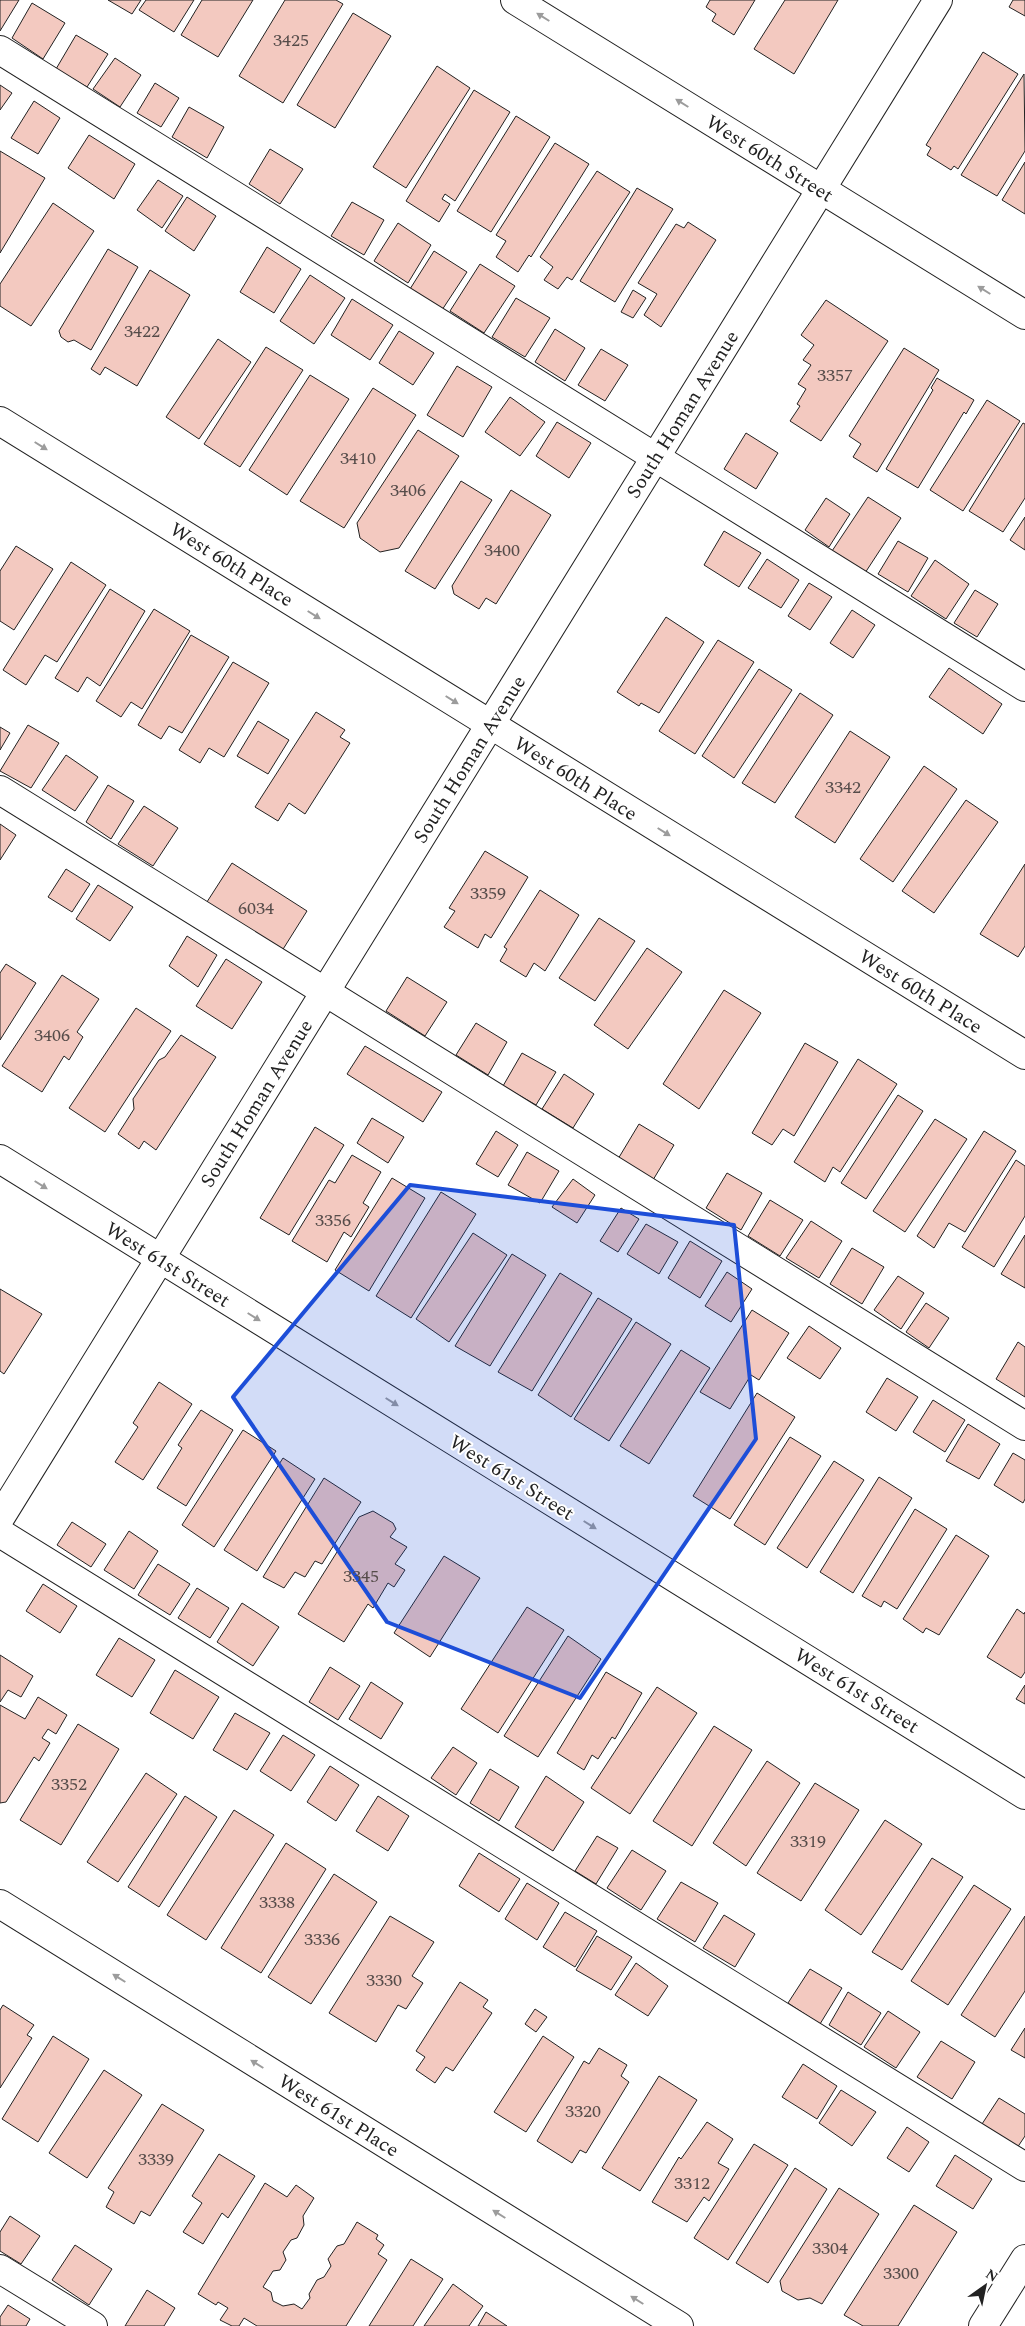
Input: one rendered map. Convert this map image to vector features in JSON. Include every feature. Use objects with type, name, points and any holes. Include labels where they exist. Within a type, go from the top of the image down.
[{"type":"street","name":"West 60th Street","points":[[515,0],[1025,315]]},
{"type":"street","name":"South Homan Avenue","points":[[0,1518],[938,0]]},
{"type":"street","points":[[0,50],[1025,687]]},
{"type":"street","name":"West 60th Place","points":[[0,421],[1025,1056]]},
{"type":"street","points":[[0,790],[1025,1426]]},
{"type":"street","name":"West 61st Street","points":[[0,1159],[1025,1795]]},
{"type":"street","points":[[0,1533],[1025,2167]]},
{"type":"street","name":"West 61st Place","points":[[0,1904],[679,2326]]},
{"type":"street","points":[[983,2326],[1025,2259]]},
{"type":"street","points":[[0,2269],[93,2326]]},
{"type":"highlighted area","points":[[410,1185],[734,1225],[756,1439],[580,1698],[387,1622],[233,1397]]},
{"type":"building","points":[[0,0],[19,0],[0,31]]},
{"type":"building","points":[[108,0],[141,0],[132,14]]},
{"type":"building","points":[[146,0],[194,0],[174,32],[139,10]]},
{"type":"building","points":[[202,0],[253,0],[218,57],[181,35]]},
{"type":"building","points":[[285,0],[336,0],[343,4],[283,103],[239,76]]},
{"type":"building","points":[[710,0],[755,0],[734,35],[712,21],[716,14],[706,7]]},
{"type":"building","points":[[785,0],[838,0],[794,74],[754,49]]},
{"type":"building","points":[[1013,0],[1025,0],[1025,16],[1009,7]]},
{"type":"building","points":[[32,3],[65,23],[43,59],[12,38]]},
{"type":"building","points":[[353,13],[391,36],[335,128],[297,105]]},
{"type":"building","points":[[76,35],[108,54],[87,87],[56,69]]},
{"type":"building","points":[[983,52],[1018,74],[958,169],[954,166],[951,170],[927,155],[931,148],[926,145]]},
{"type":"building","points":[[115,58],[141,75],[120,107],[93,89]]},
{"type":"building","points":[[437,66],[470,88],[406,188],[373,167]]},
{"type":"building","points":[[1024,74],[1025,151],[997,196],[961,175]]},
{"type":"building","points":[[155,83],[179,98],[161,127],[137,113]]},
{"type":"building","points":[[0,85],[12,93],[0,110]]},
{"type":"building","points":[[474,90],[510,112],[455,201],[445,194],[442,199],[450,204],[439,222],[406,201]]},
{"type":"building","points":[[34,101],[60,118],[38,154],[11,138]]},
{"type":"building","points":[[189,107],[224,127],[207,158],[172,137]]},
{"type":"building","points":[[516,116],[550,137],[491,232],[457,211]]},
{"type":"building","points":[[89,135],[135,164],[114,199],[68,168]]},
{"type":"building","points":[[555,143],[589,164],[531,257],[529,255],[518,272],[496,257],[506,241],[496,235]]},
{"type":"building","points":[[270,149],[303,169],[280,204],[249,184]]},
{"type":"building","points":[[0,151],[45,178],[0,253]]},
{"type":"building","points":[[1025,162],[1025,214],[1002,200]]},
{"type":"building","points":[[597,171],[630,192],[572,280],[567,277],[558,289],[544,280],[553,267],[540,257]]},
{"type":"building","points":[[158,180],[183,196],[162,228],[137,210]]},
{"type":"building","points":[[637,188],[673,209],[615,302],[580,281]]},
{"type":"building","points":[[187,197],[216,216],[194,251],[165,231]]},
{"type":"building","points":[[352,202],[384,220],[364,255],[331,236]]},
{"type":"building","points":[[53,203],[94,231],[31,326],[0,306],[0,284]]},
{"type":"building","points":[[688,222],[716,240],[661,327],[644,315],[657,294],[638,283],[676,224],[684,228]]},
{"type":"building","points":[[398,223],[431,245],[408,283],[374,261]]},
{"type":"building","points":[[267,247],[301,269],[274,313],[240,292]]},
{"type":"building","points":[[108,249],[138,267],[91,350],[74,340],[68,342],[61,337],[59,331]]},
{"type":"building","points":[[434,251],[467,272],[442,310],[410,289]]},
{"type":"building","points":[[480,264],[515,286],[484,333],[450,311]]},
{"type":"building","points":[[150,270],[190,295],[137,386],[105,367],[100,375],[91,369]]},
{"type":"building","points":[[310,275],[345,298],[314,344],[280,321]]},
{"type":"building","points":[[633,290],[646,298],[633,318],[621,312]]},
{"type":"building","points":[[516,298],[550,318],[525,357],[492,337]]},
{"type":"building","points":[[352,299],[393,325],[370,360],[331,335]]},
{"type":"building","points":[[826,300],[888,341],[821,441],[790,421],[800,406],[797,404],[806,389],[798,384],[811,365],[803,360],[814,345],[801,335]]},
{"type":"building","points":[[555,329],[585,348],[565,381],[535,362]]},
{"type":"building","points":[[399,331],[434,353],[413,385],[379,363]]},
{"type":"building","points":[[218,339],[251,362],[199,439],[166,417]]},
{"type":"building","points":[[266,347],[303,370],[240,467],[204,444]]},
{"type":"building","points":[[904,348],[939,370],[877,472],[853,457],[861,444],[849,436]]},
{"type":"building","points":[[601,349],[628,365],[605,401],[578,385]]},
{"type":"building","points":[[457,366],[492,387],[463,437],[427,415]]},
{"type":"building","points":[[310,375],[349,399],[287,495],[249,470]]},
{"type":"building","points":[[937,378],[974,400],[966,414],[964,412],[918,488],[886,469],[933,390],[931,388]]},
{"type":"building","points":[[373,388],[416,415],[344,528],[300,501]]},
{"type":"building","points":[[510,397],[545,422],[520,456],[485,432]]},
{"type":"building","points":[[987,400],[1020,421],[963,511],[930,490]]},
{"type":"building","points":[[557,422],[591,443],[569,478],[536,456]]},
{"type":"building","points":[[1023,423],[1025,424],[1025,498],[1003,532],[969,511]]},
{"type":"building","points":[[418,430],[459,456],[399,548],[380,552],[360,538],[357,523]]},
{"type":"building","points":[[746,433],[778,453],[756,489],[724,469]]},
{"type":"building","points":[[461,481],[492,500],[435,589],[405,571]]},
{"type":"building","points":[[511,490],[551,515],[496,604],[486,598],[479,609],[454,594],[452,586]]},
{"type":"building","points":[[868,497],[901,518],[865,573],[832,551]]},
{"type":"building","points":[[826,498],[850,514],[829,547],[805,530]]},
{"type":"building","points":[[1025,517],[1025,550],[1010,540]]},
{"type":"building","points":[[724,531],[761,553],[739,587],[704,565]]},
{"type":"building","points":[[898,541],[928,558],[908,592],[878,574]]},
{"type":"building","points":[[16,546],[53,569],[14,630],[0,621],[0,571]]},
{"type":"building","points":[[767,559],[799,580],[781,608],[748,588]]},
{"type":"building","points":[[935,560],[969,584],[946,619],[911,596]]},
{"type":"building","points":[[71,562],[106,585],[57,662],[45,655],[26,685],[3,670]]},
{"type":"building","points":[[809,583],[832,597],[810,630],[788,616]]},
{"type":"building","points":[[110,589],[145,611],[100,686],[87,677],[78,692],[55,678]]},
{"type":"building","points":[[975,590],[998,604],[977,637],[954,623]]},
{"type":"building","points":[[154,609],[190,631],[142,709],[131,702],[121,717],[96,701]]},
{"type":"building","points":[[852,610],[875,625],[853,658],[830,643]]},
{"type":"building","points":[[666,617],[704,642],[659,713],[641,703],[639,706],[617,692]]},
{"type":"building","points":[[191,635],[229,657],[182,733],[169,726],[161,739],[138,725]]},
{"type":"building","points":[[718,640],[754,662],[695,754],[659,731]]},
{"type":"building","points":[[233,662],[269,683],[224,757],[209,748],[200,763],[179,750]]},
{"type":"building","points":[[949,668],[1002,704],[983,734],[929,697]]},
{"type":"building","points":[[759,669],[792,690],[734,778],[702,756]]},
{"type":"building","points":[[800,693],[833,715],[775,803],[742,783]]},
{"type":"building","points":[[316,712],[345,730],[340,737],[350,743],[305,814],[289,803],[278,821],[255,807]]},
{"type":"building","points":[[258,721],[289,740],[268,774],[237,756]]},
{"type":"building","points":[[28,725],[59,743],[31,788],[0,771]]},
{"type":"building","points":[[0,727],[10,733],[0,750]]},
{"type":"building","points":[[850,731],[890,757],[835,843],[795,817]]},
{"type":"building","points":[[66,755],[98,777],[75,811],[42,790]]},
{"type":"building","points":[[924,766],[957,789],[893,882],[860,859]]},
{"type":"building","points":[[108,785],[134,801],[111,839],[86,822]]},
{"type":"building","points":[[966,800],[998,822],[934,913],[902,891]]},
{"type":"building","points":[[144,806],[178,828],[153,866],[118,844]]},
{"type":"building","points":[[0,824],[16,835],[0,860]]},
{"type":"building","points":[[485,851],[528,877],[491,938],[485,934],[478,948],[444,927],[455,911],[449,908]]},
{"type":"building","points":[[232,863],[307,911],[280,954],[205,905]]},
{"type":"building","points":[[1025,864],[1025,946],[1018,957],[980,934]]},
{"type":"building","points":[[66,869],[90,884],[72,912],[48,897]]},
{"type":"building","points":[[98,885],[133,907],[110,941],[76,919]]},
{"type":"building","points":[[540,890],[579,915],[545,971],[534,963],[526,977],[500,961],[507,949],[504,947]]},
{"type":"building","points":[[599,918],[635,941],[595,1001],[559,978]]},
{"type":"building","points":[[187,936],[217,955],[198,987],[169,966]]},
{"type":"building","points":[[647,948],[682,972],[628,1049],[594,1025]]},
{"type":"building","points":[[226,959],[262,982],[232,1029],[196,1006]]},
{"type":"building","points":[[6,964],[36,983],[0,1040],[0,973]]},
{"type":"building","points":[[62,975],[99,999],[77,1032],[83,1037],[69,1060],[64,1056],[42,1092],[2,1066]]},
{"type":"building","points":[[407,977],[447,1002],[425,1036],[386,1011]]},
{"type":"building","points":[[724,990],[761,1013],[699,1109],[663,1084]]},
{"type":"building","points":[[136,1008],[171,1031],[105,1132],[69,1108]]},
{"type":"building","points":[[476,1023],[507,1042],[488,1075],[456,1055]]},
{"type":"building","points":[[181,1035],[216,1057],[156,1150],[144,1141],[139,1149],[118,1134],[134,1109],[133,1099],[159,1060],[165,1057]]},
{"type":"building","points":[[805,1043],[838,1062],[794,1136],[783,1129],[772,1145],[752,1133]]},
{"type":"building","points":[[365,1046],[442,1092],[423,1122],[347,1074]]},
{"type":"building","points":[[522,1053],[556,1072],[536,1105],[503,1086]]},
{"type":"building","points":[[858,1059],[897,1084],[840,1172],[833,1167],[825,1182],[794,1162]]},
{"type":"building","points":[[564,1074],[594,1094],[573,1128],[542,1109]]},
{"type":"building","points":[[898,1095],[923,1111],[866,1199],[841,1183]]},
{"type":"building","points":[[372,1118],[404,1137],[388,1163],[357,1143]]},
{"type":"building","points":[[935,1119],[967,1139],[905,1232],[873,1211]]},
{"type":"building","points":[[639,1124],[674,1145],[653,1180],[618,1159]]},
{"type":"building","points":[[315,1127],[344,1145],[289,1235],[260,1218]]},
{"type":"building","points":[[496,1131],[518,1145],[498,1177],[476,1164]]},
{"type":"building","points":[[984,1131],[1016,1151],[965,1232],[949,1223],[934,1248],[917,1236]]},
{"type":"building","points":[[527,1152],[559,1171],[540,1203],[508,1185]]},
{"type":"building","points":[[352,1155],[381,1172],[363,1203],[369,1207],[351,1237],[344,1232],[327,1262],[292,1241],[329,1180],[335,1183]]},
{"type":"building","points":[[1016,1160],[1025,1166],[1025,1216],[994,1267],[962,1247]]},
{"type":"building","points":[[727,1173],[762,1193],[741,1230],[706,1208]]},
{"type":"building","points":[[392,1178],[425,1198],[369,1291],[335,1270]]},
{"type":"building","points":[[573,1179],[595,1195],[577,1223],[552,1207]]},
{"type":"building","points":[[441,1192],[476,1214],[411,1318],[376,1296]]},
{"type":"building","points":[[770,1200],[803,1220],[780,1256],[748,1236]]},
{"type":"building","points":[[621,1208],[639,1219],[618,1252],[600,1241]]},
{"type":"building","points":[[811,1221],[842,1241],[819,1278],[786,1258]]},
{"type":"building","points":[[646,1224],[678,1242],[659,1274],[627,1254]]},
{"type":"building","points":[[473,1233],[507,1255],[449,1342],[416,1319]]},
{"type":"building","points":[[1025,1235],[1025,1288],[1001,1274]]},
{"type":"building","points":[[690,1241],[722,1261],[700,1298],[668,1278]]},
{"type":"building","points":[[852,1248],[884,1267],[862,1304],[830,1284]]},
{"type":"building","points":[[512,1254],[546,1275],[490,1366],[455,1346]]},
{"type":"building","points":[[727,1272],[752,1289],[731,1322],[705,1306]]},
{"type":"building","points":[[560,1273],[592,1293],[532,1391],[498,1372]]},
{"type":"building","points":[[898,1276],[924,1293],[901,1329],[874,1310]]},
{"type":"building","points":[[0,1289],[42,1314],[4,1374],[0,1371]]},
{"type":"building","points":[[598,1298],[632,1319],[571,1417],[538,1395]]},
{"type":"building","points":[[926,1303],[949,1318],[929,1348],[906,1332]]},
{"type":"building","points":[[752,1310],[789,1333],[759,1380],[751,1375],[730,1409],[700,1392]]},
{"type":"building","points":[[636,1322],[671,1344],[609,1441],[574,1419]]},
{"type":"building","points":[[809,1326],[841,1348],[820,1379],[787,1358]]},
{"type":"building","points":[[1018,1342],[1025,1347],[1025,1397],[996,1379]]},
{"type":"building","points":[[681,1350],[710,1368],[649,1464],[620,1446]]},
{"type":"building","points":[[887,1378],[918,1397],[896,1431],[866,1412]]},
{"type":"building","points":[[159,1382],[192,1404],[143,1480],[115,1462],[138,1427],[133,1423]]},
{"type":"building","points":[[757,1393],[795,1417],[730,1519],[693,1496]]},
{"type":"building","points":[[933,1400],[965,1420],[945,1452],[913,1432]]},
{"type":"building","points":[[201,1410],[233,1430],[186,1506],[157,1488],[182,1448],[178,1445]]},
{"type":"building","points":[[968,1424],[1000,1444],[979,1479],[946,1461]]},
{"type":"building","points":[[243,1430],[276,1451],[214,1547],[182,1525]]},
{"type":"building","points":[[790,1437],[821,1456],[765,1545],[734,1525]]},
{"type":"building","points":[[1013,1453],[1025,1460],[1025,1499],[1023,1503],[994,1485]]},
{"type":"building","points":[[283,1458],[315,1479],[257,1571],[224,1550]]},
{"type":"building","points":[[834,1461],[864,1480],[807,1568],[777,1548]]},
{"type":"building","points":[[879,1477],[912,1498],[853,1593],[820,1572]]},
{"type":"building","points":[[324,1478],[361,1502],[322,1564],[315,1561],[305,1577],[295,1572],[284,1588],[263,1577]]},
{"type":"building","points":[[915,1509],[947,1529],[897,1609],[884,1601],[881,1607],[862,1596]]},
{"type":"building","points":[[373,1511],[393,1523],[396,1529],[390,1537],[407,1547],[395,1564],[405,1570],[394,1587],[388,1583],[373,1608],[368,1604],[344,1642],[298,1614],[359,1517]]},
{"type":"building","points":[[72,1522],[106,1544],[91,1567],[57,1545]]},
{"type":"building","points":[[129,1531],[158,1551],[134,1589],[104,1570]]},
{"type":"building","points":[[956,1535],[989,1556],[939,1635],[926,1628],[923,1633],[903,1619]]},
{"type":"building","points":[[444,1556],[480,1578],[430,1657],[394,1633]]},
{"type":"building","points":[[158,1564],[190,1584],[170,1615],[138,1595]]},
{"type":"building","points":[[43,1584],[77,1606],[60,1633],[26,1611]]},
{"type":"building","points":[[197,1588],[229,1608],[210,1638],[178,1618]]},
{"type":"building","points":[[242,1603],[279,1627],[253,1666],[217,1642]]},
{"type":"building","points":[[527,1607],[564,1630],[498,1733],[461,1709]]},
{"type":"building","points":[[1017,1609],[1024,1614],[1025,1612],[1025,1672],[1021,1678],[987,1657]]},
{"type":"building","points":[[568,1636],[601,1659],[538,1757],[504,1736]]},
{"type":"building","points":[[119,1638],[155,1660],[132,1697],[96,1675]]},
{"type":"building","points":[[0,1655],[33,1676],[21,1697],[8,1690],[0,1702]]},
{"type":"building","points":[[330,1667],[360,1686],[338,1720],[309,1702]]},
{"type":"building","points":[[175,1670],[219,1697],[193,1739],[150,1713]]},
{"type":"building","points":[[606,1672],[642,1693],[615,1739],[612,1737],[598,1759],[592,1755],[584,1770],[557,1753]]},
{"type":"building","points":[[371,1682],[403,1703],[381,1739],[349,1719]]},
{"type":"building","points":[[1025,1685],[1025,1704],[1016,1699]]},
{"type":"building","points":[[657,1687],[697,1713],[630,1814],[591,1788]]},
{"type":"building","points":[[38,1697],[67,1715],[56,1734],[48,1729],[42,1738],[50,1743],[39,1761],[34,1757],[6,1802],[0,1803],[0,1705],[25,1719]]},
{"type":"building","points":[[235,1713],[270,1733],[247,1770],[213,1750]]},
{"type":"building","points":[[78,1724],[119,1749],[61,1845],[20,1820]]},
{"type":"building","points":[[714,1726],[752,1750],[692,1846],[653,1821]]},
{"type":"building","points":[[283,1735],[315,1755],[291,1791],[260,1771]]},
{"type":"building","points":[[453,1747],[477,1763],[456,1795],[431,1778]]},
{"type":"building","points":[[767,1761],[800,1783],[746,1866],[713,1843]]},
{"type":"building","points":[[330,1766],[359,1785],[336,1821],[307,1802]]},
{"type":"building","points":[[490,1769],[519,1787],[499,1821],[470,1803]]},
{"type":"building","points":[[146,1773],[177,1794],[118,1882],[87,1862]]},
{"type":"building","points":[[546,1776],[584,1802],[553,1851],[515,1827]]},
{"type":"building","points":[[815,1783],[859,1810],[801,1901],[757,1873]]},
{"type":"building","points":[[185,1796],[217,1817],[159,1907],[128,1887]]},
{"type":"building","points":[[378,1796],[409,1816],[388,1851],[356,1831]]},
{"type":"building","points":[[234,1810],[274,1835],[206,1940],[167,1915]]},
{"type":"building","points":[[885,1820],[922,1844],[861,1935],[825,1910]]},
{"type":"building","points":[[597,1836],[618,1848],[596,1884],[575,1871]]},
{"type":"building","points":[[286,1843],[326,1869],[261,1973],[221,1948]]},
{"type":"building","points":[[632,1850],[666,1871],[641,1910],[607,1888]]},
{"type":"building","points":[[479,1853],[520,1879],[499,1912],[459,1886]]},
{"type":"building","points":[[932,1858],[963,1877],[902,1970],[872,1952]]},
{"type":"building","points":[[334,1874],[377,1902],[311,2004],[268,1977]]},
{"type":"building","points":[[681,1882],[718,1903],[695,1942],[657,1919]]},
{"type":"building","points":[[527,1883],[559,1903],[537,1940],[505,1919]]},
{"type":"building","points":[[974,1885],[1011,1909],[948,2005],[911,1981]]},
{"type":"building","points":[[565,1912],[597,1931],[575,1967],[543,1947]]},
{"type":"building","points":[[724,1915],[755,1934],[735,1967],[703,1948]]},
{"type":"building","points":[[390,1916],[434,1942],[412,1976],[423,1983],[406,2009],[398,2005],[376,2042],[329,2013]]},
{"type":"building","points":[[1025,1916],[1025,1991],[995,2037],[961,2015]]},
{"type":"building","points":[[597,1936],[632,1957],[611,1990],[576,1970]]},
{"type":"building","points":[[636,1963],[668,1986],[648,2016],[615,1995]]},
{"type":"building","points":[[810,1969],[842,1988],[820,2024],[788,2003]]},
{"type":"building","points":[[460,1982],[488,2000],[483,2007],[492,2013],[453,2071],[446,2067],[435,2083],[416,2070],[425,2057],[416,2051]]},
{"type":"building","points":[[848,1992],[881,2013],[861,2045],[829,2025]]},
{"type":"building","points":[[3,2005],[34,2025],[27,2035],[32,2038],[0,2088],[0,2010]]},
{"type":"building","points":[[535,2009],[547,2017],[536,2032],[525,2024]]},
{"type":"building","points":[[888,2011],[920,2032],[896,2068],[864,2047]]},
{"type":"building","points":[[1025,2028],[1025,2058],[1011,2050]]},
{"type":"building","points":[[53,2036],[89,2059],[38,2142],[2,2119]]},
{"type":"building","points":[[543,2036],[574,2057],[526,2132],[494,2112]]},
{"type":"building","points":[[941,2041],[975,2062],[952,2099],[917,2077]]},
{"type":"building","points":[[599,2048],[627,2065],[621,2076],[629,2082],[586,2153],[580,2150],[572,2163],[537,2141],[584,2061],[589,2064]]},
{"type":"building","points":[[803,2064],[837,2086],[817,2119],[782,2097]]},
{"type":"building","points":[[104,2070],[142,2095],[87,2178],[49,2153]]},
{"type":"building","points":[[659,2076],[697,2100],[640,2191],[602,2168]]},
{"type":"building","points":[[841,2090],[876,2112],[852,2146],[819,2123]]},
{"type":"building","points":[[999,2098],[1025,2114],[1025,2136],[1017,2148],[982,2124]]},
{"type":"building","points":[[162,2104],[204,2130],[150,2216],[141,2211],[134,2224],[106,2207],[114,2192],[108,2188]]},
{"type":"building","points":[[707,2122],[733,2139],[718,2163],[729,2169],[709,2201],[704,2197],[687,2222],[652,2202],[679,2157],[681,2159]]},
{"type":"building","points":[[907,2127],[929,2142],[909,2172],[887,2158]]},
{"type":"building","points":[[754,2144],[788,2165],[728,2260],[694,2238]]},
{"type":"building","points":[[219,2154],[255,2176],[228,2218],[222,2213],[203,2244],[183,2232],[202,2203],[192,2196]]},
{"type":"building","points":[[955,2155],[992,2179],[973,2209],[936,2186]]},
{"type":"building","points":[[795,2168],[827,2189],[768,2283],[736,2263]]},
{"type":"building","points":[[265,2183],[287,2197],[296,2185],[314,2198],[303,2216],[304,2225],[297,2238],[291,2240],[283,2252],[286,2260],[280,2270],[273,2271],[263,2287],[271,2292],[273,2301],[283,2306],[294,2304],[302,2309],[310,2298],[309,2294],[317,2280],[324,2277],[331,2266],[328,2259],[337,2246],[344,2244],[357,2222],[378,2235],[376,2239],[384,2245],[378,2254],[387,2260],[346,2326],[257,2326],[244,2318],[239,2326],[232,2326],[220,2320],[228,2308],[218,2302],[216,2305],[198,2294]]},
{"type":"building","points":[[839,2188],[879,2214],[822,2304],[810,2298],[798,2300],[782,2291],[780,2281]]},
{"type":"building","points":[[914,2205],[957,2232],[898,2326],[863,2326],[844,2315]]},
{"type":"building","points":[[10,2216],[40,2236],[21,2264],[0,2251],[0,2232]]},
{"type":"building","points":[[75,2245],[112,2269],[89,2305],[52,2280]]},
{"type":"building","points":[[411,2259],[443,2279],[413,2326],[369,2326]]},
{"type":"building","points":[[453,2284],[483,2306],[469,2326],[424,2326]]},
{"type":"building","points":[[147,2290],[175,2308],[164,2326],[125,2326]]},
{"type":"building","points":[[8,2305],[30,2319],[26,2326],[0,2326],[0,2317]]},
{"type":"building","points":[[486,2312],[507,2326],[478,2326]]}]
